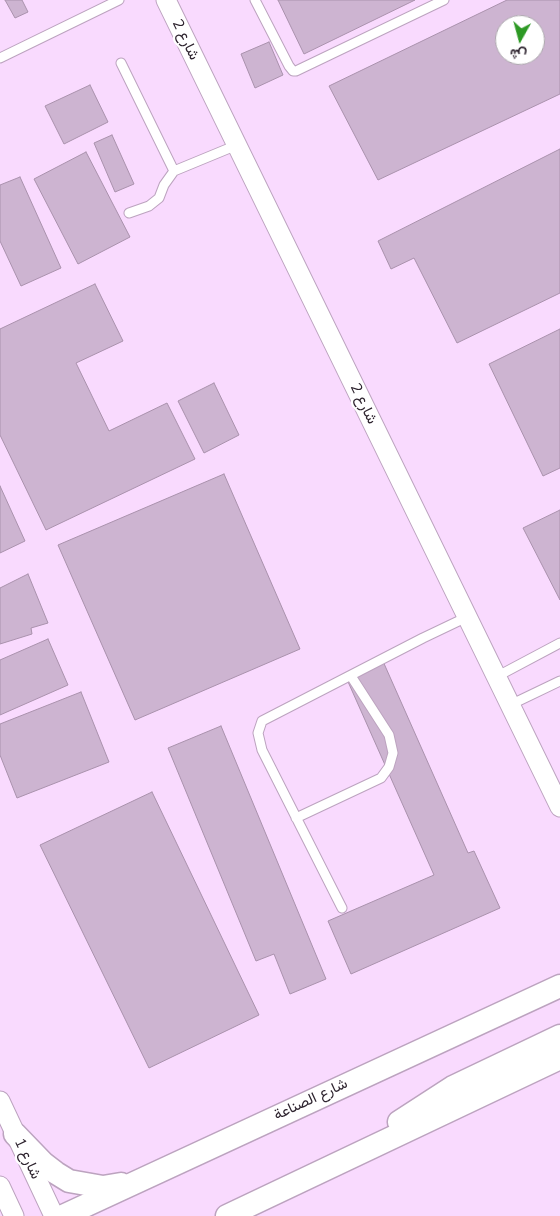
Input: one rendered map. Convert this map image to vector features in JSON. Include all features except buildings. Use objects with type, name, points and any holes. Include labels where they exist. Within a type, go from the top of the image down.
[{"type":"street","name":"شارع 2","points":[[166,0],[560,807]]},
{"type":"street","name":"شارع الصناعة","points":[[63,1216],[560,986]]},
{"type":"street","points":[[366,1150],[402,1119],[452,1087],[560,1036]]},
{"type":"street","points":[[227,1216],[560,1058]]},
{"type":"street","name":"شارع 1","points":[[0,1101],[54,1216]]},
{"type":"street","points":[[16,1134],[43,1163],[69,1181],[103,1187],[137,1181]]},
{"type":"street","points":[[0,1186],[14,1216]]},
{"type":"lane","points":[[0,58],[119,0]]},
{"type":"lane","points":[[255,0],[293,71],[444,0]]},
{"type":"lane","points":[[121,63],[174,171]]},
{"type":"lane","points":[[129,213],[148,206],[159,198],[164,185],[174,171],[237,145]]},
{"type":"lane","points":[[342,908],[262,750],[258,733],[262,722],[276,713],[467,617]]},
{"type":"lane","points":[[496,677],[560,643]]},
{"type":"lane","points":[[296,818],[381,778],[389,767],[393,753],[389,735],[351,676]]},
{"type":"lane","points":[[510,705],[560,681]]},
{"type":"shaded area","points":[[0,0],[560,0],[560,1216],[0,1216]]}]
